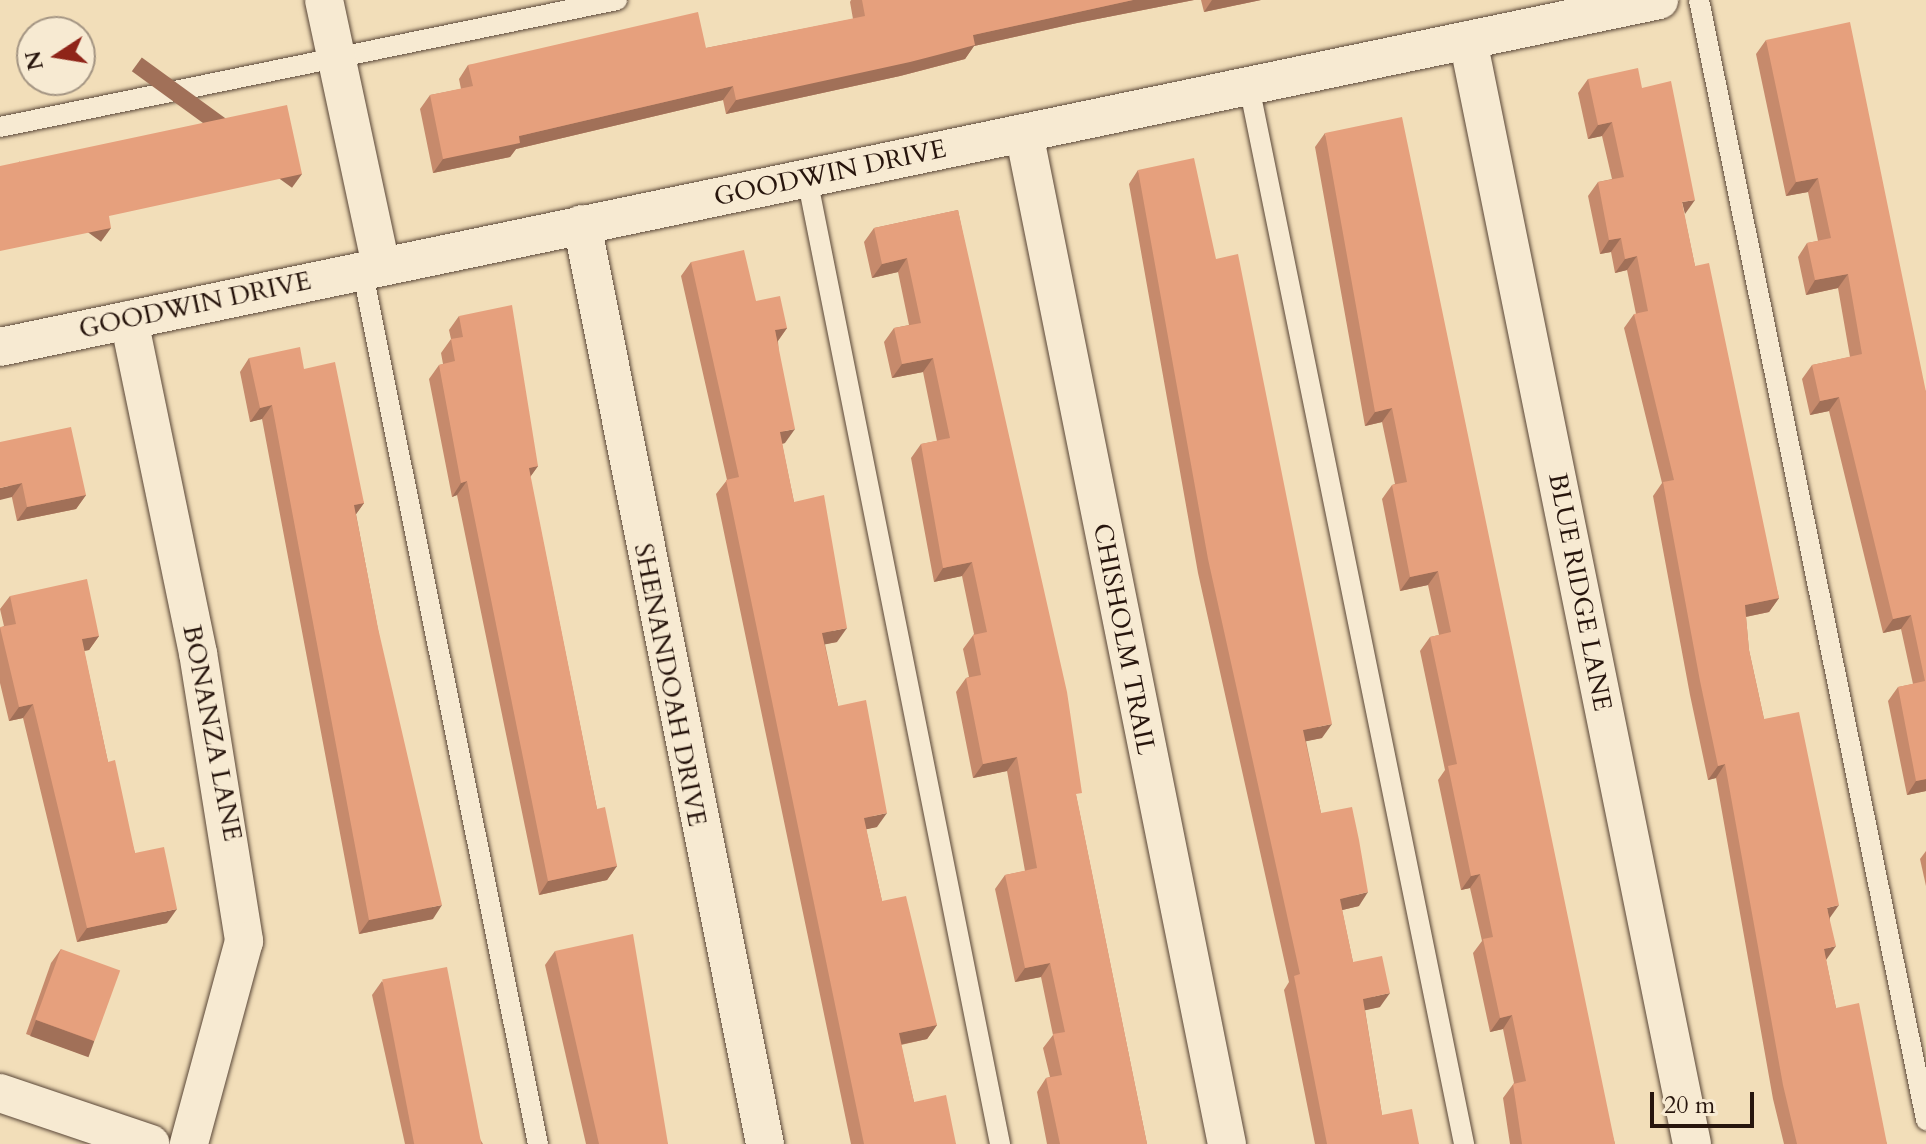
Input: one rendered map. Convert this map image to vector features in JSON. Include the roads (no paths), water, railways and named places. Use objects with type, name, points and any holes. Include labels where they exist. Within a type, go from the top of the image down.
[{"type":"street","points":[[324,0],[372,267]]},
{"type":"street","name":"GOODWIN DRIVE","points":[[0,347],[1659,0]]},
{"type":"street","name":"BLUE RIDGE LANE","points":[[1468,40],[1692,1144]]},
{"type":"street","name":"CHISHOLM TRAIL","points":[[1024,133],[1227,1144]]},
{"type":"street","name":"SHENANDOAH DRIVE","points":[[582,224],[765,1144]]},
{"type":"street","name":"BONANZA LANE","points":[[129,320],[206,699],[244,941],[189,1144]]},
{"type":"street","points":[[0,1093],[151,1144]]},
{"type":"lane","points":[[0,127],[617,0]]},
{"type":"lane","points":[[1699,0],[1926,1120]]},
{"type":"lane","points":[[1249,86],[1464,1144]]},
{"type":"lane","points":[[807,178],[1000,1144]]},
{"type":"lane","points":[[372,267],[538,1144]]}]
